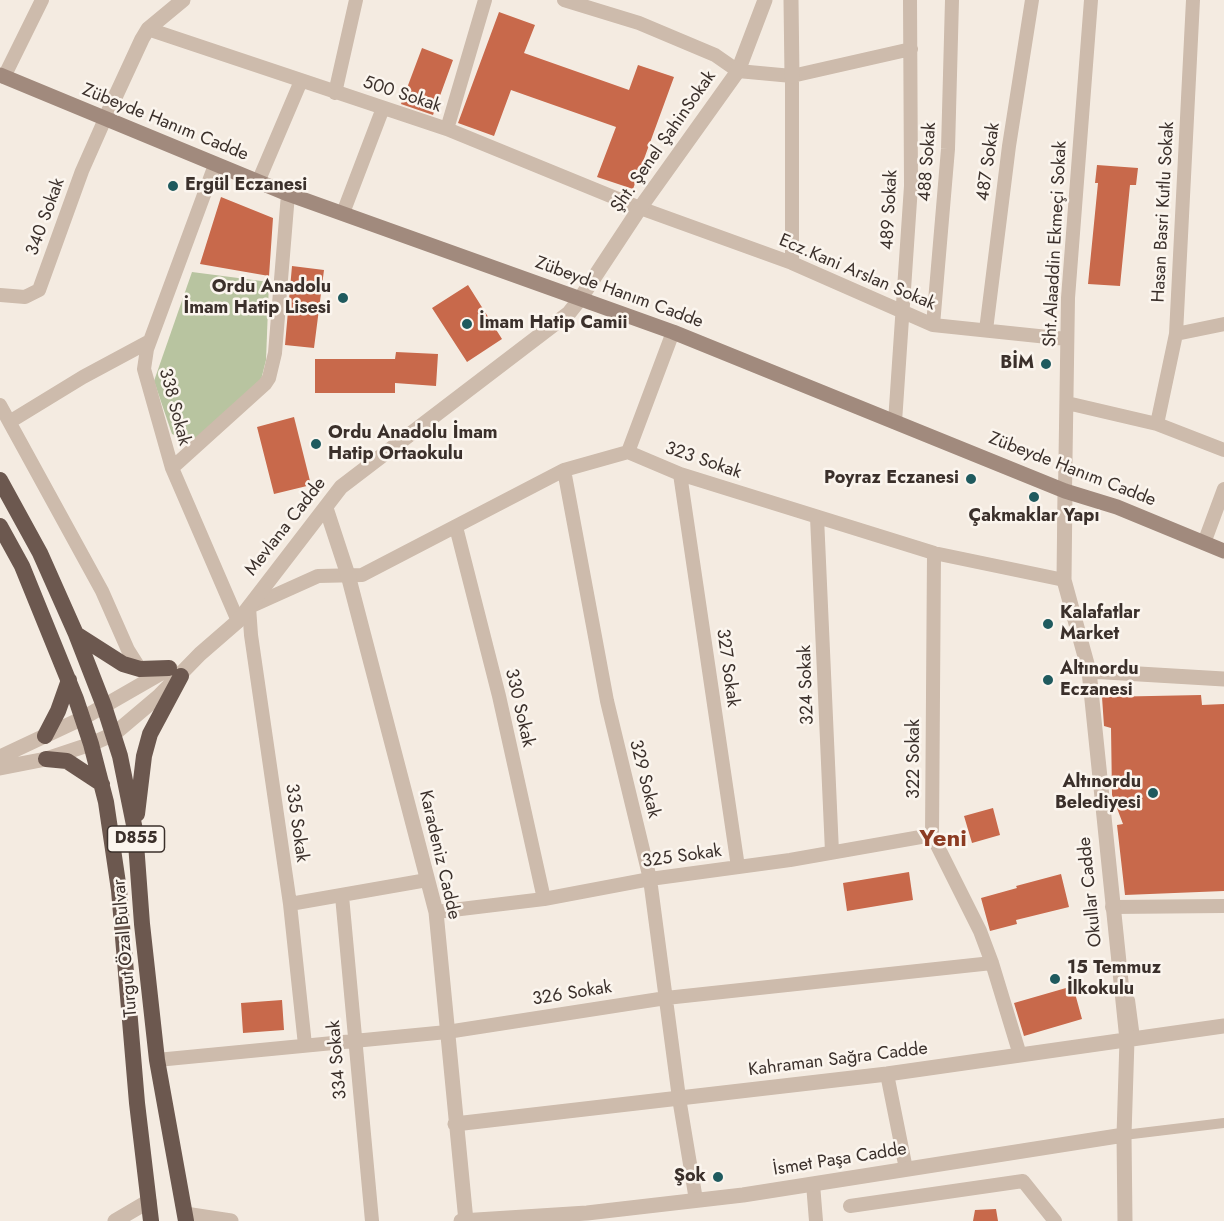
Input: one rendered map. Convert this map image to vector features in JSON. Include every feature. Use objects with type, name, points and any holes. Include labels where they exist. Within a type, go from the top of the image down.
[{"type":"highway","name":"Turgut Özal Bulvar","points":[[0,480],[40,553],[76,634],[114,734],[135,830],[142,924],[157,1060],[185,1218]]},
{"type":"highway","name":"Turgut Özal Bulvar","points":[[0,526],[22,566],[69,680],[91,744],[106,802],[119,890],[137,1103],[151,1221]]},
{"type":"highway","points":[[76,634],[123,664],[140,669],[175,672],[150,734],[144,756],[135,830]]},
{"type":"highway","points":[[45,736],[58,711],[69,680]]},
{"type":"highway","points":[[46,759],[66,761],[102,784]]},
{"type":"main road","name":"Zübeyde Hanım Cadde","points":[[2,76],[288,194],[673,332],[1065,491],[1117,507],[1224,551]]},
{"type":"street","points":[[2,76],[42,0]]},
{"type":"street","points":[[105,119],[148,29],[183,0]]},
{"type":"street","points":[[335,93],[356,0]]},
{"type":"street","points":[[447,129],[485,0]]},
{"type":"street","points":[[564,0],[639,23],[716,55],[738,71],[792,76],[911,49]]},
{"type":"street","name":"Şht. Şenel ŞahinSokak","points":[[580,299],[640,207],[738,71],[765,0]]},
{"type":"street","points":[[791,0],[792,263]]},
{"type":"street","name":"489 Sokak","points":[[895,422],[910,186],[910,0]]},
{"type":"street","name":"488 Sokak","points":[[933,325],[948,149],[952,0]]},
{"type":"street","name":"487 Sokak","points":[[986,330],[1008,157],[1032,0]]},
{"type":"street","name":"Sht.Alaaddin Ekmeçi Sokak","points":[[1065,491],[1068,298],[1091,0]]},
{"type":"street","name":"Hasan Basri Kutlu Sokak","points":[[1157,424],[1176,334],[1193,0]]},
{"type":"street","name":"500 Sokak","points":[[148,29],[447,129],[640,207]]},
{"type":"street","points":[[258,182],[301,81]]},
{"type":"street","points":[[343,213],[383,108]]},
{"type":"street","name":"340 Sokak","points":[[0,295],[25,297],[39,290],[82,171],[105,119]]},
{"type":"street","name":"338 Sokak","points":[[215,165],[150,341],[144,369],[172,468],[238,621]]},
{"type":"street","points":[[172,468],[269,378],[275,352],[288,194]]},
{"type":"street","name":"Ecz.Kani Arslan Sokak","points":[[640,207],[792,263],[903,314],[933,325],[1067,339]]},
{"type":"street","name":"Mevlana Cadde","points":[[0,768],[46,759],[114,734],[175,672],[238,621],[341,487],[569,313],[580,299]]},
{"type":"street","points":[[1176,334],[1224,324]]},
{"type":"street","points":[[249,607],[318,576],[362,575],[564,470],[628,452],[673,332]]},
{"type":"street","points":[[10,421],[150,341]]},
{"type":"street","points":[[1067,403],[1157,424],[1224,450]]},
{"type":"street","points":[[0,405],[102,591],[128,650],[140,669]]},
{"type":"street","name":"323 Sokak","points":[[628,452],[680,474],[934,553],[1064,580]]},
{"type":"street","name":"329 Sokak","points":[[564,470],[607,701],[650,879],[679,1098],[696,1200]]},
{"type":"street","name":"327 Sokak","points":[[680,474],[738,867]]},
{"type":"street","points":[[1204,543],[1224,489]]},
{"type":"street","name":"Okullar Cadde","points":[[1065,491],[1064,580],[1091,671],[1131,1039],[1124,1136],[1125,1221]]},
{"type":"street","name":"Karadeniz Cadde","points":[[326,508],[348,575],[436,912],[464,1221]]},
{"type":"street","name":"324 Sokak","points":[[818,517],[832,852]]},
{"type":"street","name":"330 Sokak","points":[[456,527],[499,696],[544,899]]},
{"type":"street","name":"322 Sokak","points":[[934,553],[932,835],[964,896],[992,963],[1020,1055]]},
{"type":"street","name":"335 Sokak","points":[[249,607],[250,635],[290,904],[305,1045]]},
{"type":"street","points":[[1091,671],[1224,679]]},
{"type":"street","name":"Mevlana Cadde","points":[[0,757],[175,672]]},
{"type":"street","name":"325 Sokak","points":[[436,912],[544,899],[650,879],[790,860],[932,835]]},
{"type":"street","points":[[290,904],[427,880]]},
{"type":"street","name":"334 Sokak","points":[[342,896],[372,1221]]},
{"type":"street","points":[[1115,907],[1224,906]]},
{"type":"street","name":"326 Sokak","points":[[157,1060],[447,1032],[666,998],[992,963]]},
{"type":"street","name":"Kahraman Sağra Cadde","points":[[455,1124],[886,1074],[1224,1026]]},
{"type":"street","points":[[886,1074],[906,1170]]},
{"type":"street","name":"İsmet Paşa Cadde","points":[[464,1221],[587,1213],[696,1200],[1124,1136],[1224,1124]]},
{"type":"street","points":[[850,1206],[1023,1181],[1055,1221]]},
{"type":"street","points":[[813,1184],[816,1221]]},
{"type":"street","points":[[115,1221],[149,1201]]},
{"type":"street","points":[[185,1218],[231,1221]]},
{"type":"green space","points":[[192,272],[269,282],[266,360],[261,380],[195,439],[188,440],[172,434],[154,381]]},
{"type":"building","points":[[499,12],[535,25],[524,53],[629,90],[638,65],[674,77],[633,189],[597,177],[616,127],[511,90],[494,136],[458,123]]},
{"type":"building","points":[[422,48],[453,60],[433,115],[401,104]]},
{"type":"building","points":[[1097,165],[1138,168],[1136,185],[1130,185],[1120,286],[1088,284],[1098,183],[1095,183]]},
{"type":"building","points":[[221,197],[273,218],[269,276],[200,264]]},
{"type":"building","points":[[292,266],[324,270],[314,348],[285,345]]},
{"type":"building","name":"İmam Hatip Camii","points":[[468,285],[502,339],[467,362],[432,308]]},
{"type":"building","points":[[396,352],[438,354],[436,386],[395,383],[395,393],[315,393],[315,359],[395,359]]},
{"type":"building","points":[[294,417],[311,485],[274,494],[257,427]]},
{"type":"building","points":[[1201,695],[1202,705],[1224,704],[1224,891],[1125,895],[1117,825],[1123,824],[1112,795],[1111,728],[1104,726],[1102,697]]},
{"type":"building","points":[[993,808],[1000,835],[972,843],[964,816]]},
{"type":"building","points":[[909,872],[913,900],[847,911],[843,883]]},
{"type":"building","points":[[1061,874],[1069,907],[1016,920],[1017,924],[990,931],[981,898]]},
{"type":"building","points":[[1073,986],[1082,1019],[1024,1036],[1014,1003]]},
{"type":"building","points":[[282,1000],[284,1030],[243,1033],[241,1003]]},
{"type":"building","points":[[996,1209],[998,1221],[973,1221],[975,1210]]},
{"type":"place","name":"Ergül Eczanesi","points":[[173,186]]},
{"type":"place","name":"Ordu Anadolu İmam Hatip Lisesi","points":[[343,298]]},
{"type":"place","name":"İmam Hatip Camii","points":[[467,324]]},
{"type":"place","name":"BİM","points":[[1046,364]]},
{"type":"place","name":"Ordu Anadolu İmam Hatip Ortaokulu","points":[[316,444]]},
{"type":"place","name":"Poyraz Eczanesi","points":[[971,479]]},
{"type":"place","name":"Çakmaklar Yapı","points":[[1034,497]]},
{"type":"place","name":"Kalafatlar Market","points":[[1048,624]]},
{"type":"place","name":"Altınordu Eczanesi","points":[[1048,680]]},
{"type":"place","name":"Altınordu Belediyesi","points":[[1153,793]]},
{"type":"place","name":"15 Temmuz İlkokulu","points":[[1055,979]]},
{"type":"place","name":"Şok","points":[[718,1177]]},
{"type":"district","name":"Yeni","points":[[943,840]]}]
